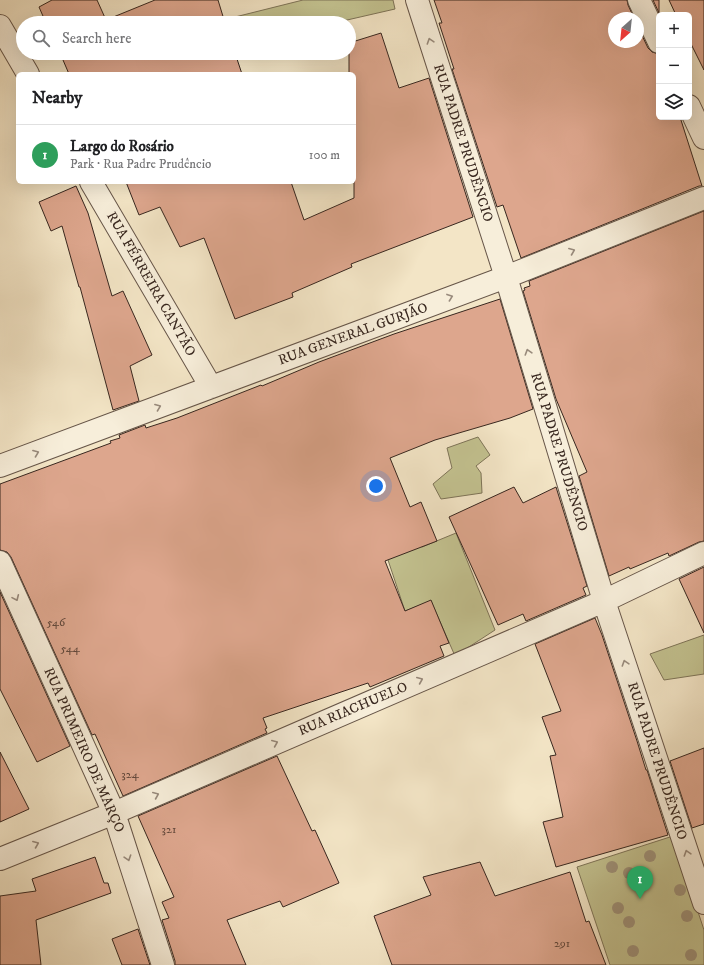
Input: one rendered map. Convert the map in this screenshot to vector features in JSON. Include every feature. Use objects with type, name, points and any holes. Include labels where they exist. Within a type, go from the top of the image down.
[{"type":"street","name":"RUA PADRE PRUDÊNCIO","points":[[417,0],[506,277],[604,601],[704,903]]},
{"type":"street","points":[[639,0],[656,36]]},
{"type":"street","points":[[0,26],[16,53]]},
{"type":"street","points":[[20,60],[27,72]]},
{"type":"street","points":[[692,112],[704,138]]},
{"type":"street","name":"RUA FÉRREIRA CANTÃO","points":[[92,184],[211,387]]},
{"type":"street","name":"RUA GENERAL GURJÃO","points":[[0,466],[506,277],[704,198]]},
{"type":"street","name":"RUA RIACHUELO","points":[[0,859],[114,813],[604,601],[704,553]]},
{"type":"street","name":"RUA PRIMEIRO DE MARÇO","points":[[0,562],[114,813],[163,965]]},
{"type":"shaded area","points":[[303,0],[393,0],[395,9],[356,18],[356,16],[239,16]]},
{"type":"shaded area","points":[[478,437],[490,455],[476,466],[481,473],[482,493],[441,499],[433,484],[452,468],[447,448]]},
{"type":"shaded area","points":[[375,521],[422,547],[456,533],[495,630],[455,656],[431,601],[405,611]]},
{"type":"shaded area","points":[[704,635],[704,674],[664,680],[650,654]]},
{"type":"shaded area","points":[[673,836],[704,930],[704,965],[610,965],[577,867]]},
{"type":"building","points":[[52,0],[97,0],[104,16],[43,16],[39,7]]},
{"type":"building","points":[[155,0],[218,0],[223,16],[116,16]]},
{"type":"building","points":[[434,0],[627,0],[631,12],[608,12],[608,48],[644,48],[644,40],[648,48],[652,52],[656,53],[656,120],[681,120],[702,186],[521,258],[503,205],[497,207],[452,69],[454,69],[439,23],[442,23]]},
{"type":"building","points":[[653,0],[659,0],[659,12]]},
{"type":"building","points":[[669,0],[704,0],[704,70],[692,46],[692,12],[675,12]]},
{"type":"building","points":[[381,33],[399,88],[429,78],[473,217],[351,264],[352,267],[292,293],[293,297],[235,319],[204,238],[180,247],[160,207],[139,215],[127,184],[292,184],[304,220],[354,198],[354,184],[356,184],[356,72],[349,72],[349,60],[356,60],[356,41]]},
{"type":"building","points":[[63,60],[237,60],[241,72],[68,72]]},
{"type":"building","points":[[76,186],[88,213],[112,296],[123,291],[152,355],[130,366],[139,401],[113,410],[62,226],[51,231],[39,202]]},
{"type":"building","points":[[704,211],[704,541],[669,556],[668,553],[609,576],[579,476],[587,472],[556,399],[523,291],[525,290],[524,288],[530,286],[529,281]]},
{"type":"building","points":[[500,299],[533,409],[510,418],[435,440],[390,458],[410,507],[421,502],[437,541],[385,561],[405,611],[431,600],[449,643],[440,646],[444,656],[370,687],[368,683],[263,718],[267,728],[265,729],[267,733],[123,796],[95,734],[92,735],[11,557],[7,552],[0,550],[0,484],[111,443],[110,441],[120,438],[119,435],[145,425],[146,428],[177,418],[394,334]]},
{"type":"building","points":[[514,487],[523,503],[556,487],[587,586],[583,588],[586,595],[526,621],[523,614],[498,625],[449,517]]},
{"type":"building","points":[[704,567],[704,633],[679,579]]},
{"type":"building","points":[[0,592],[70,746],[37,762],[0,689]]},
{"type":"building","points":[[595,618],[602,635],[668,835],[556,867],[543,822],[563,817],[550,756],[556,755],[542,717],[561,711],[535,644]]},
{"type":"building","points":[[704,748],[704,824],[692,828],[670,761]]},
{"type":"building","points":[[0,752],[29,809],[0,822]]},
{"type":"building","points":[[277,756],[312,831],[315,830],[339,883],[283,907],[280,901],[227,920],[246,965],[175,965],[162,920],[169,918],[162,902],[174,897],[138,816]]},
{"type":"building","points":[[95,857],[104,883],[108,883],[111,893],[36,920],[41,965],[0,965],[0,896],[36,891],[32,879]]},
{"type":"building","points":[[480,862],[495,896],[570,872],[586,922],[589,921],[606,965],[392,965],[374,916],[431,895],[423,877]]},
{"type":"building","points":[[138,929],[150,965],[122,965],[112,939]]},
{"type":"place","name":"Largo do Rosário","points":[[640,899]]}]
